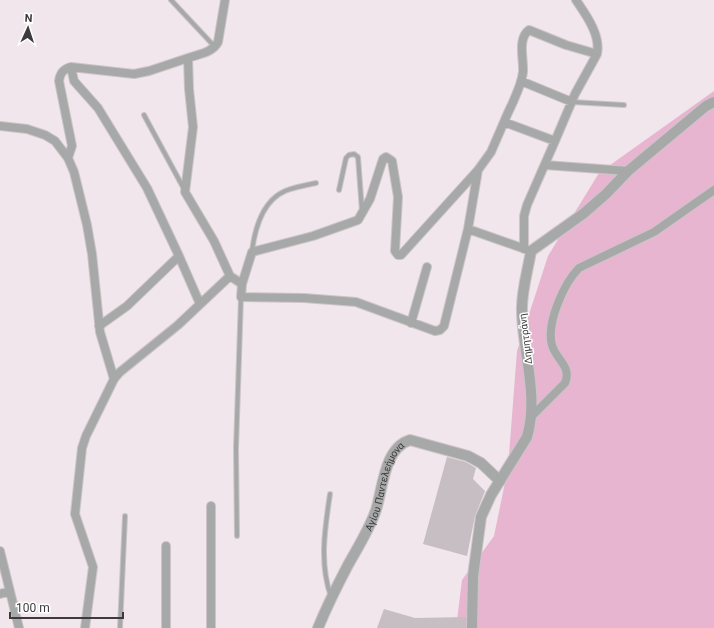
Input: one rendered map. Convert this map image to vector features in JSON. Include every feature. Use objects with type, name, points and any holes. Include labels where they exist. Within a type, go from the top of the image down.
[{"type":"street","points":[[68,158],[72,146],[59,81],[60,73],[71,67],[134,74],[149,71],[211,50],[218,42],[225,0]]},
{"type":"street","points":[[528,250],[524,216],[527,205],[572,102],[597,54],[598,44],[592,26],[576,0]]},
{"type":"street","points":[[478,170],[468,229],[444,326],[440,330],[435,331],[411,323],[356,302],[304,298],[241,297],[242,284],[252,252],[353,223],[362,215],[370,199],[383,160],[386,157],[390,158],[392,161],[398,197],[395,251],[398,255],[401,255],[478,170],[491,152],[521,81],[523,72],[523,41],[526,32],[529,30],[566,45],[597,54]]},
{"type":"street","points":[[188,58],[193,127],[185,192],[214,240],[230,276],[242,284]]},
{"type":"street","points":[[71,67],[74,81],[98,108],[147,188],[200,304]]},
{"type":"street","points":[[521,81],[572,102]]},
{"type":"street","points":[[528,250],[583,214],[606,194],[628,171],[706,106],[714,102]]},
{"type":"street","points":[[504,122],[555,141]]},
{"type":"street","points":[[0,126],[27,129],[45,135],[55,141],[68,158],[74,172],[87,225],[92,254],[99,326],[114,379]]},
{"type":"street","points":[[545,165],[628,171]]},
{"type":"street","points":[[531,417],[565,384],[567,378],[568,372],[552,344],[551,333],[552,323],[560,300],[571,276],[579,268],[654,232],[714,190]]},
{"type":"street","points":[[468,229],[528,250]]},
{"type":"street","name":"Δημητράνη","points":[[472,628],[473,576],[478,529],[481,517],[491,495],[527,437],[531,417],[529,364],[522,305],[528,250]]},
{"type":"street","points":[[99,326],[127,306],[179,256]]},
{"type":"street","points":[[411,323],[427,267]]},
{"type":"street","points":[[85,628],[93,567],[75,514],[86,436],[114,379],[129,364],[178,325],[230,276]]},
{"type":"street","name":"Αγίου Παντελεήμονα","points":[[318,628],[331,597],[366,532],[375,511],[390,460],[398,446],[403,442],[410,440],[468,456],[481,463],[500,480]]},
{"type":"street","points":[[211,628],[212,506]]},
{"type":"street","points":[[166,546],[166,628]]},
{"type":"street","points":[[0,551],[19,628]]},
{"type":"street","points":[[0,594],[10,591]]},
{"type":"lane","points":[[171,0],[215,47]]},
{"type":"lane","points":[[572,102],[624,105]]},
{"type":"lane","points":[[144,115],[185,192]]},
{"type":"lane","points":[[339,190],[346,158],[349,155],[354,154],[358,157],[362,215]]},
{"type":"lane","points":[[252,252],[260,216],[270,202],[285,191],[316,183]]},
{"type":"lane","points":[[237,536],[236,448],[241,297]]},
{"type":"lane","points":[[330,494],[323,566],[326,583],[331,597]]},
{"type":"lane","points":[[120,628],[125,516]]},
{"type":"shaded area","points":[[714,91],[714,628],[456,628],[462,580],[494,536],[508,468],[517,351],[548,256],[599,173]]},
{"type":"building","points":[[447,457],[466,462],[476,468],[473,479],[485,491],[475,516],[467,556],[423,544]]},
{"type":"building","points":[[384,609],[415,618],[466,617],[466,628],[377,628]]}]
